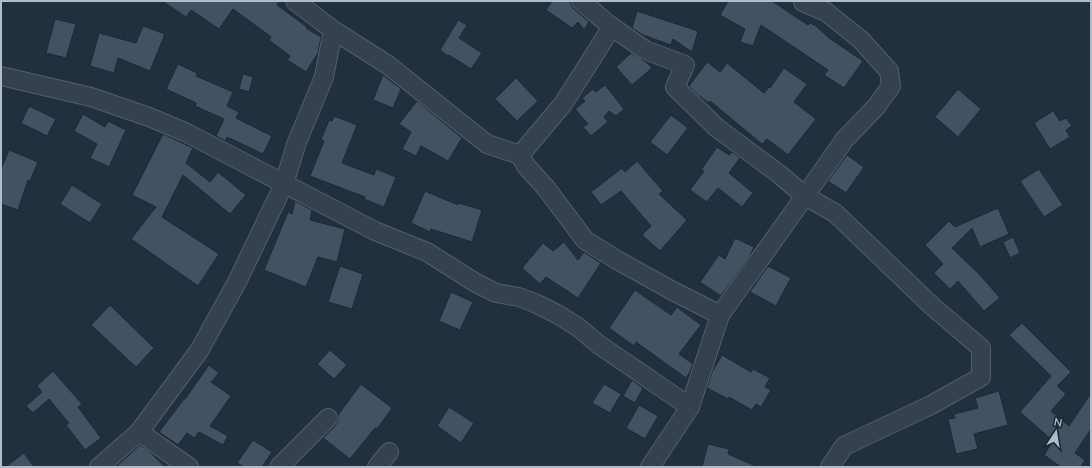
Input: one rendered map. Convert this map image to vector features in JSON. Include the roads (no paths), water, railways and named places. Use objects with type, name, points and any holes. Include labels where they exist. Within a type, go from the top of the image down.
[{"type":"street","points":[[295,1],[332,30],[388,65],[487,144],[520,155],[526,166],[546,188],[585,240],[631,268],[720,315]]},
{"type":"street","points":[[580,1],[613,28],[645,50],[685,64],[675,87],[717,128],[779,174],[805,196],[835,213],[932,306],[981,348],[981,377],[931,405],[844,446],[830,467]]},
{"type":"street","points":[[650,467],[690,407],[720,315],[805,196],[844,138],[876,107],[891,86],[889,70],[860,39],[826,12],[803,2]]},
{"type":"street","points":[[520,155],[563,104],[608,33],[613,28]]},
{"type":"street","points":[[99,467],[139,432],[199,351],[237,282],[284,184],[297,142],[324,77],[332,30]]},
{"type":"street","points":[[1,76],[91,97],[149,117],[185,132],[375,231],[427,252],[476,283],[496,293],[519,297],[558,314],[578,327],[598,344],[690,407]]},
{"type":"street","points":[[279,467],[328,418]]},
{"type":"street","points":[[139,432],[189,467]]},
{"type":"street","points":[[377,467],[389,452]]}]
